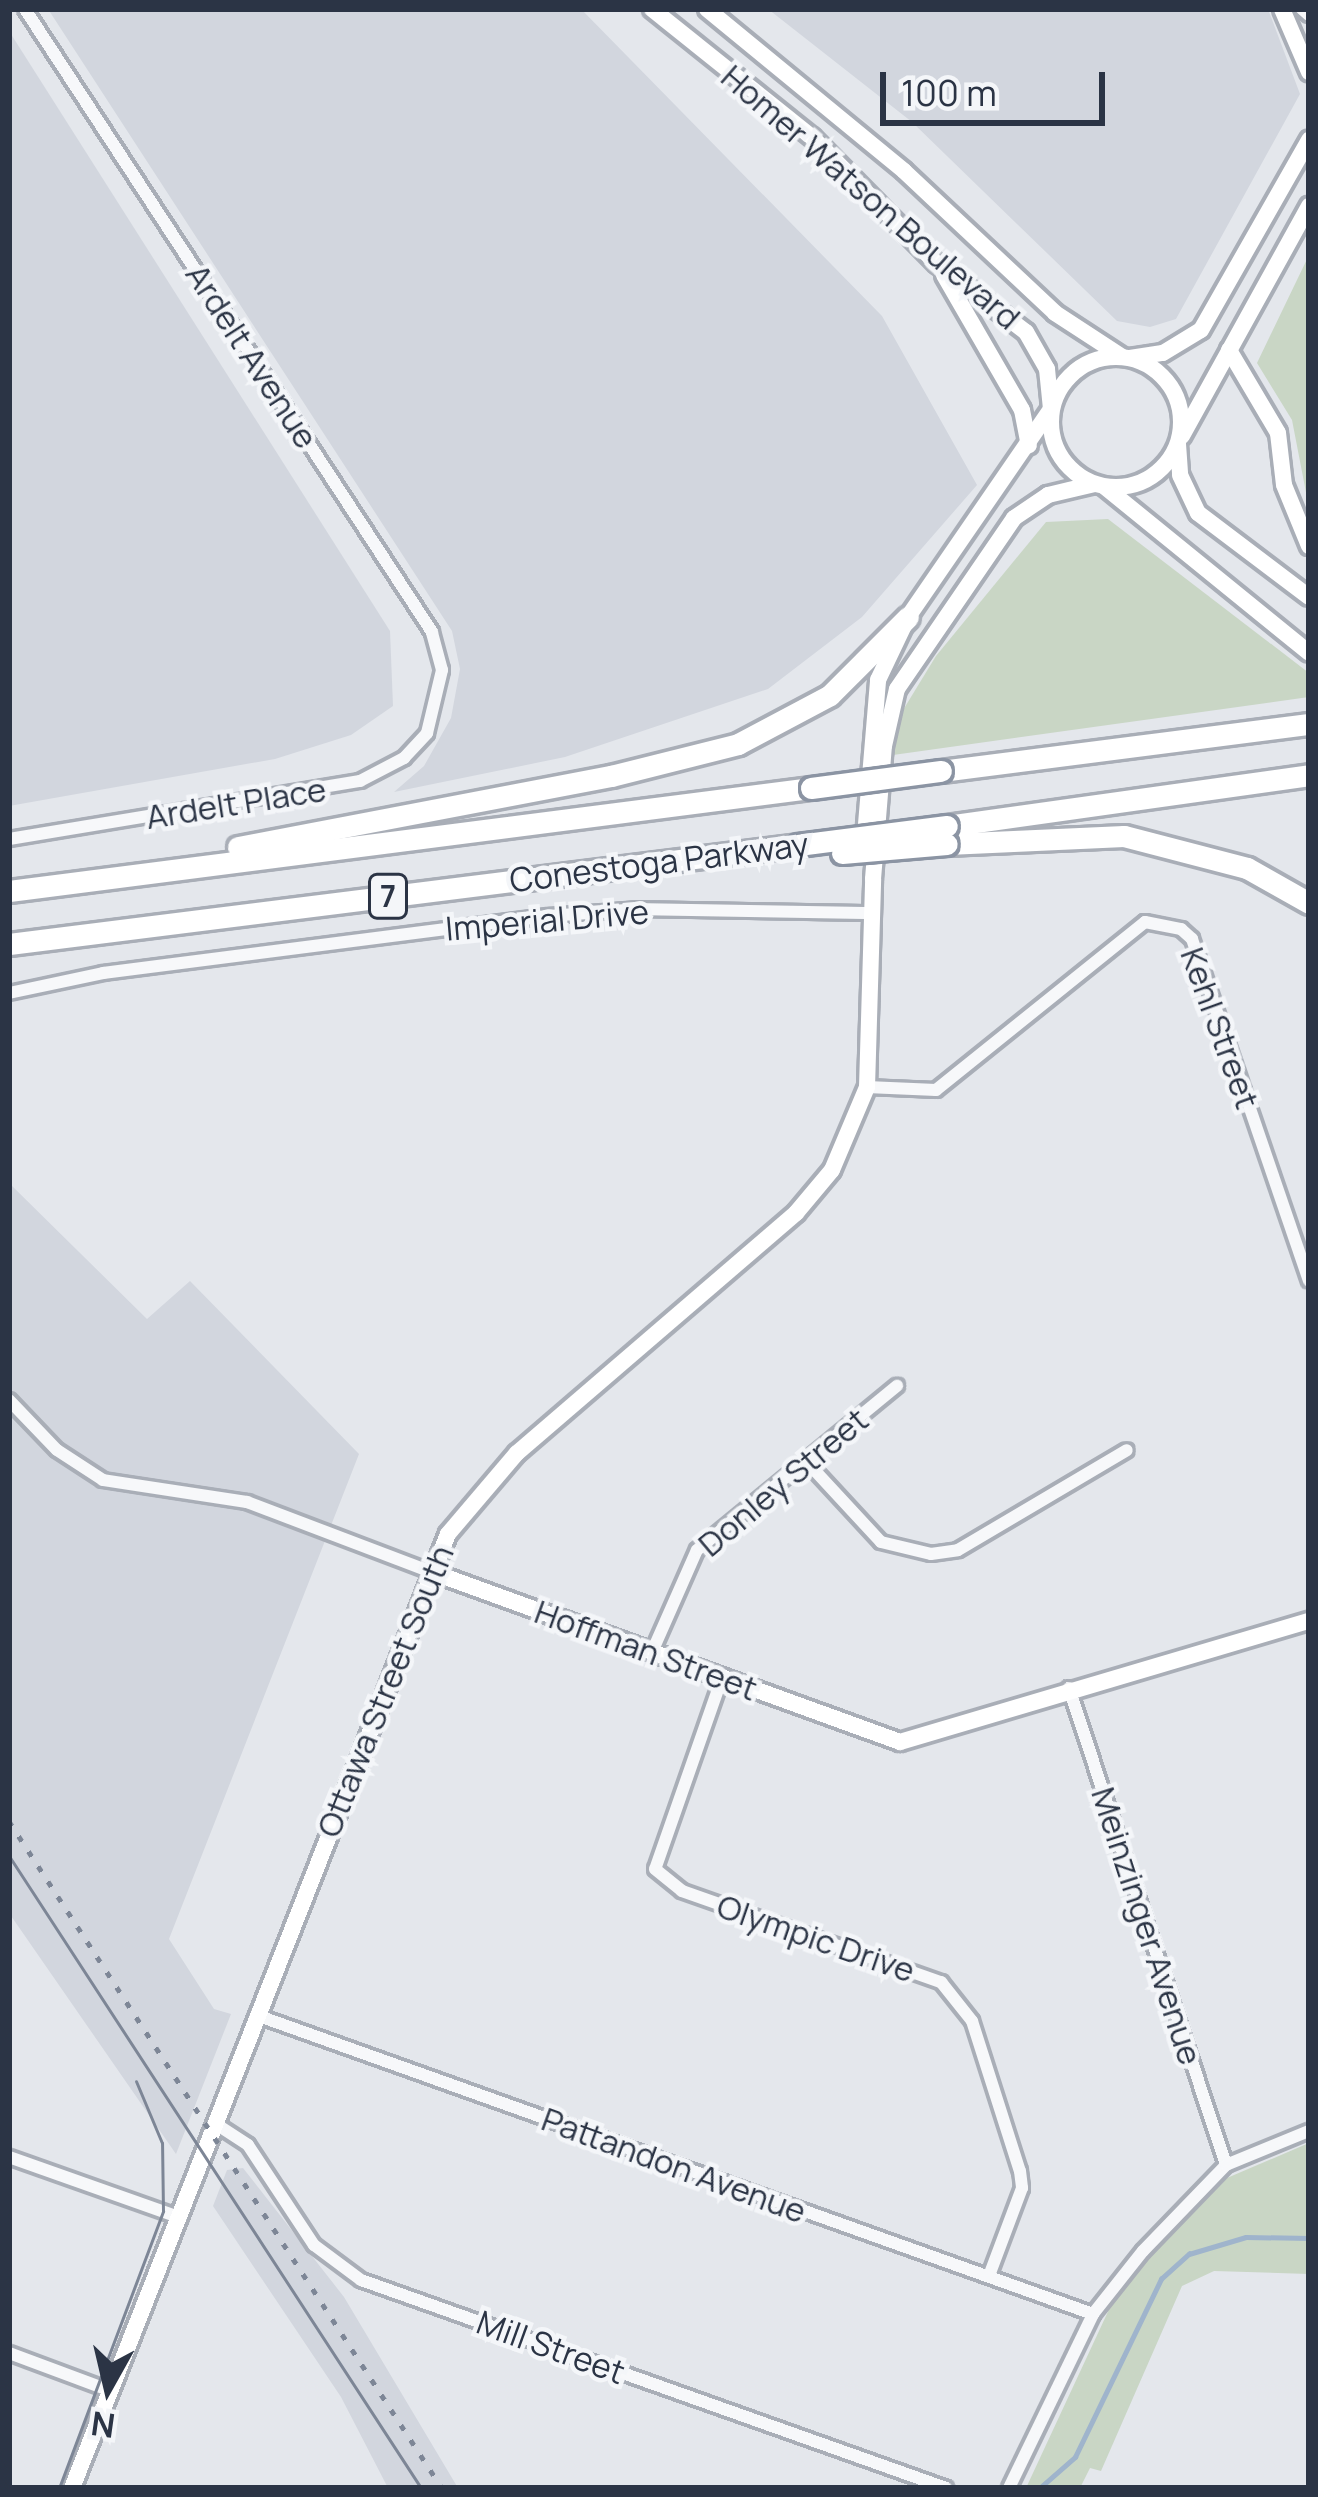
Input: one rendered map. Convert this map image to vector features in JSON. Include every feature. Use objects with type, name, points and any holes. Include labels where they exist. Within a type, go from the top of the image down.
[{"type":"highway","points":[[211,861],[242,844],[611,776],[738,744],[830,695],[908,616]]},
{"type":"highway","name":"Conestoga Parkway","points":[[9,891],[211,861],[1309,724]]},
{"type":"highway","name":"Conestoga Parkway","points":[[9,944],[766,849],[802,851],[947,835],[1309,775]]},
{"type":"highway","points":[[947,835],[1124,836],[1247,868],[1309,903]]},
{"type":"main road","name":"Homer Watson Boulevard","points":[[652,9],[812,137],[937,264],[1040,348],[1051,409]]},
{"type":"main road","name":"Homer Watson Boulevard","points":[[707,9],[884,154],[1055,314],[1125,357]]},
{"type":"main road","points":[[1282,9],[1309,72]]},
{"type":"main road","points":[[1309,140],[1201,330],[1163,353],[1080,367],[1051,409],[1063,462],[1099,485],[1309,653]]},
{"type":"main road","points":[[1099,485],[1141,483],[1178,443],[1309,206]]},
{"type":"main road","points":[[937,264],[1022,410],[1029,446]]},
{"type":"main road","points":[[1229,350],[1278,434],[1284,485],[1309,546]]},
{"type":"main road","points":[[1125,357],[1172,388],[1181,414],[1180,475],[1198,513],[1309,597]]},
{"type":"main road","name":"Ottawa Street South","points":[[873,878],[863,858],[872,711],[908,616],[1051,409]]},
{"type":"main road","name":"Ottawa Street South","points":[[72,2488],[181,2218],[429,1571],[467,1507],[517,1453],[796,1213],[832,1170],[867,1087],[873,878],[884,746],[898,689],[1014,518],[1048,495],[1099,485]]},
{"type":"main road","name":"Hoffman Street","points":[[429,1571],[900,1742],[1069,1688],[1309,1621]]},
{"type":"street","name":"Ardelt Avenue","points":[[25,9],[432,632],[442,670],[436,716]]},
{"type":"street","points":[[1302,9],[1309,15]]},
{"type":"street","name":"Ardelt Place","points":[[9,838],[360,781],[404,758],[436,716]]},
{"type":"street","name":"Imperial Drive","points":[[9,993],[549,916],[639,909],[873,913]]},
{"type":"street","name":"Kehl Street","points":[[867,1087],[936,1090],[1145,922],[1180,929],[1192,939],[1309,1280]]},
{"type":"street","name":"Donley Street","points":[[652,1652],[697,1550],[896,1386]]},
{"type":"street","name":"Hoffman Street","points":[[9,1400],[57,1450],[103,1480],[247,1502],[429,1571]]},
{"type":"street","points":[[806,1461],[881,1542],[931,1554],[958,1550],[1127,1450]]},
{"type":"street","name":"Olympic Drive","points":[[722,1678],[656,1869],[682,1892],[941,1982],[972,2021],[1020,2171],[1022,2188],[989,2276]]},
{"type":"street","name":"Meinzinger Avenue","points":[[1069,1688],[1226,2164]]},
{"type":"street","name":"Pattandon Avenue","points":[[256,2015],[1093,2314]]},
{"type":"street","name":"Mill Street","points":[[216,2124],[248,2145],[314,2245],[362,2280],[946,2488]]},
{"type":"street","points":[[1009,2488],[1093,2314],[1226,2164],[1309,2131]]},
{"type":"street","points":[[9,2156],[181,2218]]},
{"type":"street","points":[[9,2353],[111,2391]]},
{"type":"shaded area","points":[[48,9],[581,9],[882,316],[977,485],[862,617],[768,689],[565,757],[394,792],[424,766],[451,718],[460,669],[452,631]]},
{"type":"shaded area","points":[[768,9],[1268,9],[1300,94],[1176,319],[1150,327],[1117,321],[912,122]]},
{"type":"shaded area","points":[[9,31],[390,631],[393,706],[351,735],[275,759],[9,806]]},
{"type":"shaded area","points":[[9,1183],[147,1319],[190,1281],[359,1454],[169,1939],[214,2009],[231,2014],[176,2154],[9,1913]]},
{"type":"shaded area","points":[[243,2168],[344,2297],[458,2488],[388,2488],[341,2397],[213,2206],[227,2170]]},
{"type":"green space","points":[[1309,255],[1309,508],[1292,420],[1257,363]]},
{"type":"green space","points":[[1108,519],[1309,673],[1309,697],[893,755],[900,715],[936,656],[1046,522]]},
{"type":"green space","points":[[1309,2143],[1309,2274],[1214,2271],[1182,2286],[1101,2471],[1090,2468],[1080,2488],[1026,2488],[1112,2303],[1156,2244],[1227,2178]]},
{"type":"waterway","points":[[1042,2486],[1075,2457],[1161,2279],[1189,2254],[1246,2237],[1309,2238]]},
{"type":"tram line","points":[[9,1856],[421,2488]]},
{"type":"tram line","points":[[59,2488],[163,2211],[162,2143],[136,2081]]},
{"type":"railway","points":[[9,1821],[442,2488]]}]
